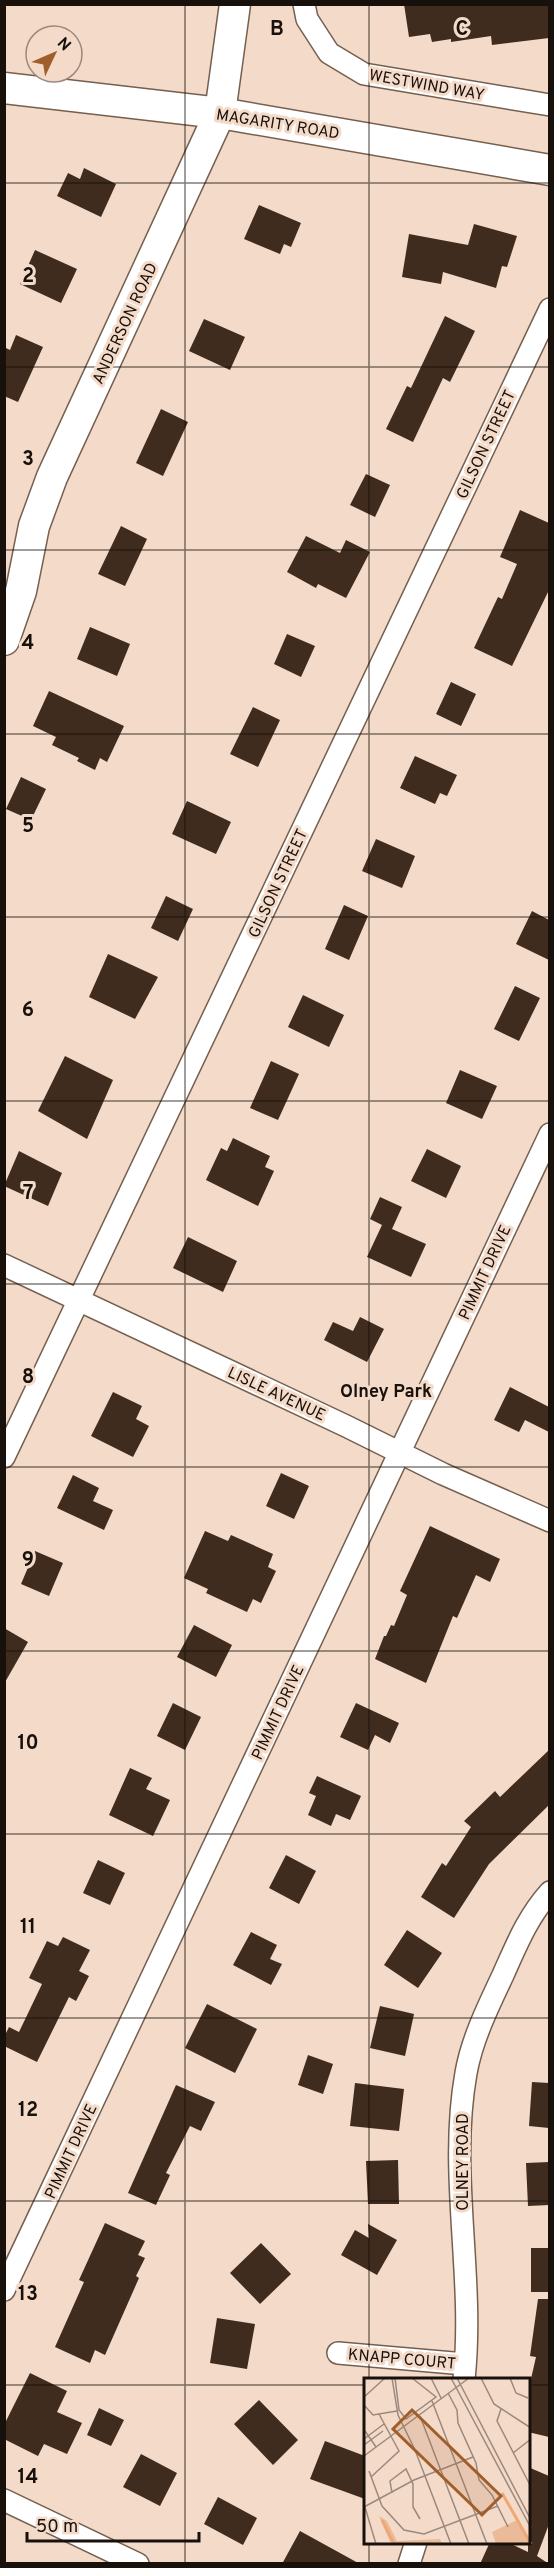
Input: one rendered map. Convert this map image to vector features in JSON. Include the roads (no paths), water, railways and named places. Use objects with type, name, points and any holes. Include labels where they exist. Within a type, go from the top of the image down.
[{"type":"street","name":"ANDERSON ROAD","points":[[4,640],[21,591],[34,526],[52,477],[220,113],[236,4]]},
{"type":"street","name":"WESTWIND WAY","points":[[304,4],[307,19],[329,53],[364,74],[549,105]]},
{"type":"street","name":"MAGARITY ROAD","points":[[4,88],[220,113],[549,170]]},
{"type":"street","name":"GILSON STREET","points":[[4,1457],[549,309]]},
{"type":"street","name":"PIMMIT DRIVE","points":[[4,2290],[549,1134]]},
{"type":"street","name":"LISLE AVENUE","points":[[4,1265],[549,1521]]},
{"type":"street","name":"OLNEY ROAD","points":[[465,2371],[468,2306],[460,2138],[466,2072],[478,2030],[524,1930],[549,1892]]},
{"type":"street","name":"KNAPP COURT","points":[[338,2353],[465,2371]]},
{"type":"street","points":[[4,2500],[138,2564]]},
{"type":"street","points":[[409,2564],[415,2544]]},
{"type":"district","name":"Olney Park","points":[[386,1391]]}]
